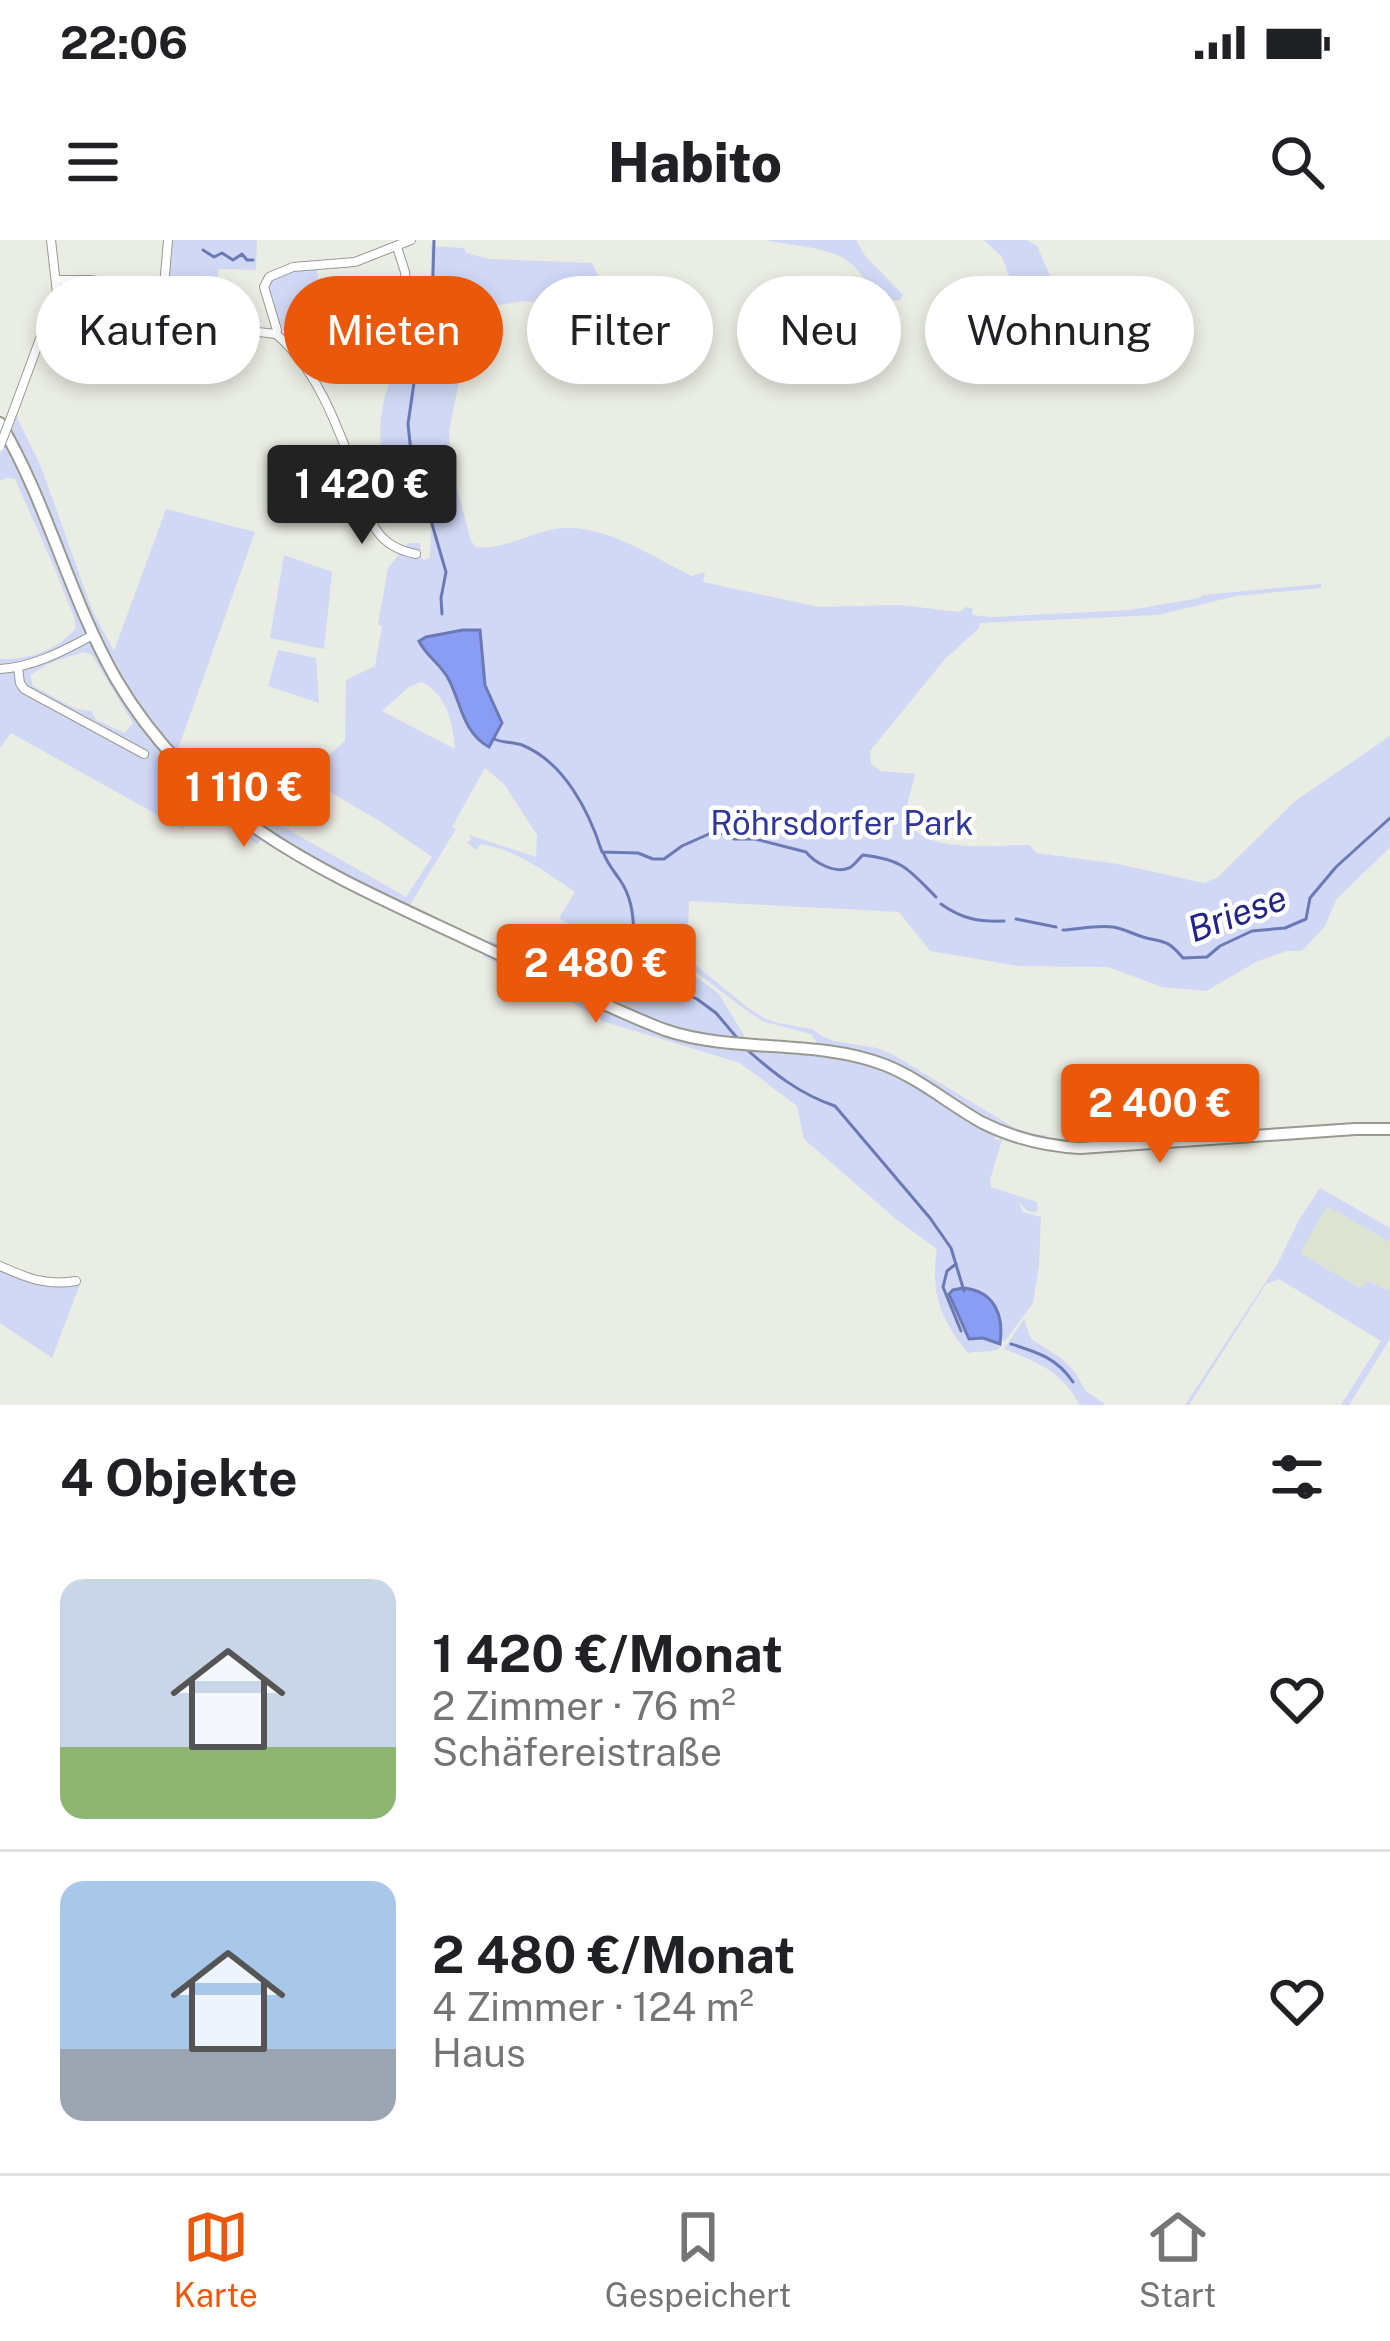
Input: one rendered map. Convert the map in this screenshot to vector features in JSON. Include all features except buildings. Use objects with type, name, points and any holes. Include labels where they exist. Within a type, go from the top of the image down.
[{"type":"main road","points":[[0,423],[34,489],[93,635],[140,716],[175,759],[222,804],[275,843],[346,882],[679,1035],[831,1052],[889,1066],[981,1122],[1060,1147],[1390,1130]]},
{"type":"street","points":[[51,240],[56,276]]},
{"type":"street","points":[[165,276],[168,240]]},
{"type":"street","points":[[276,334],[264,287],[268,277],[293,267],[355,262],[411,240]]},
{"type":"street","points":[[398,247],[405,276]]},
{"type":"street","points":[[260,333],[276,334]]},
{"type":"street","points":[[276,334],[284,342]]},
{"type":"street","points":[[0,446],[36,351]]},
{"type":"street","points":[[316,384],[337,425],[376,530],[392,546],[416,554]]},
{"type":"street","points":[[0,669],[18,668],[93,635]]},
{"type":"street","points":[[18,668],[24,689],[144,754]]},
{"type":"street","points":[[0,1266],[39,1282],[76,1280]]},
{"type":"shaded area","points":[[1327,1206],[1390,1242],[1390,1291],[1368,1281],[1361,1288],[1299,1253]]},
{"type":"green space","points":[[163,240],[257,240],[256,270],[162,276]]},
{"type":"green space","points":[[765,240],[856,240],[884,276],[861,276],[849,262],[809,247]]},
{"type":"green space","points":[[984,240],[1027,240],[1037,246],[1050,276],[1009,276],[1002,257]]},
{"type":"green space","points":[[431,246],[464,248],[466,253],[490,259],[592,263],[598,276],[527,276],[525,301],[503,304],[503,276],[431,276]]},
{"type":"green space","points":[[302,269],[317,269],[318,276],[284,276],[284,333],[268,293],[271,279]]},
{"type":"green space","name":"Röhrsdorfer Park","points":[[389,384],[459,384],[449,430],[451,466],[476,547],[550,530],[587,530],[624,541],[692,576],[705,572],[703,582],[819,607],[900,605],[960,612],[966,607],[972,608],[973,615],[991,617],[1130,610],[1203,595],[1321,584],[1321,588],[1236,596],[1158,615],[980,623],[870,751],[871,764],[881,771],[915,774],[907,813],[912,827],[939,842],[1029,845],[1037,853],[1204,883],[1218,877],[1295,801],[1390,736],[1390,847],[1336,900],[1325,926],[1302,951],[1258,961],[1206,991],[1162,987],[1108,967],[1018,966],[930,951],[899,912],[689,901],[687,958],[747,1007],[777,1023],[892,1054],[1013,1127],[1047,1135],[1042,1141],[995,1125],[937,1088],[820,1047],[811,1034],[762,1021],[649,937],[652,929],[613,950],[559,918],[575,892],[519,857],[481,844],[476,850],[467,842],[469,835],[536,857],[537,835],[504,784],[485,768],[452,827],[456,829],[410,905],[403,906],[267,835],[257,844],[200,801],[183,829],[11,733],[0,748],[0,659],[42,652],[76,628],[15,479],[0,481],[0,454],[16,415],[41,467],[93,612],[114,651],[166,509],[255,532],[178,749],[208,784],[406,897],[432,857],[309,780],[345,741],[346,680],[375,666],[388,568],[408,543],[420,543],[421,558],[430,557],[432,512],[395,502],[387,478],[380,435]],"holes":[[[480,630],[485,685],[502,723],[489,747],[480,742],[457,705],[449,680],[423,650],[426,637]],[[83,652],[92,655],[133,723],[125,733],[96,720],[91,711],[76,709],[33,686],[30,675]],[[421,682],[443,701],[455,749],[382,711]]]},
{"type":"green space","points":[[284,555],[332,572],[324,649],[270,638]]},
{"type":"green space","points":[[278,650],[316,658],[319,703],[268,686]]},
{"type":"green space","points":[[489,940],[565,976],[597,981],[613,956],[620,957],[633,943],[647,941],[718,993],[747,1040],[681,1031],[648,1019],[490,946]]},
{"type":"green space","points":[[482,956],[644,1026],[718,1047],[861,1061],[900,1076],[996,1133],[995,1139],[1003,1136],[991,1187],[1037,1202],[1038,1210],[1031,1212],[1018,1201],[1023,1212],[1041,1217],[1033,1303],[1005,1341],[985,1294],[953,1290],[966,1334],[1001,1347],[968,1353],[940,1305],[935,1279],[937,1249],[804,1139],[797,1106],[740,1063],[602,1021],[542,984]]},
{"type":"green space","points":[[1320,1188],[1390,1228],[1390,1242],[1327,1206],[1300,1253],[1360,1288],[1368,1281],[1390,1291],[1390,1339],[1349,1405],[1341,1405],[1381,1341],[1279,1279],[1266,1284],[1185,1405],[1278,1263]]},
{"type":"green space","points":[[0,1270],[38,1284],[80,1284],[52,1358],[0,1323]]},
{"type":"green space","points":[[1024,1319],[1031,1339],[1061,1358],[1086,1391],[1106,1405],[1080,1405],[1048,1369],[1004,1349]]},
{"type":"water","points":[[480,630],[485,685],[502,723],[489,747],[468,726],[446,675],[419,641]]},
{"type":"water","points":[[963,1288],[983,1294],[995,1307],[1001,1324],[1000,1344],[969,1339],[949,1294]]},
{"type":"waterway","name":"Briese","points":[[434,240],[431,338],[416,369],[408,424],[411,452],[446,572],[442,614]]},
{"type":"waterway","points":[[203,250],[214,257],[222,253],[233,260],[242,254],[253,260]]},
{"type":"waterway","name":"Briese","points":[[494,739],[522,745],[550,763],[582,805],[602,852],[664,859],[711,833],[728,834],[806,852],[837,869],[849,868],[863,855],[888,860],[911,873],[936,897]]},
{"type":"waterway","name":"Briese","points":[[1063,930],[1113,927],[1165,943],[1183,958],[1207,957],[1252,931],[1285,928],[1306,919],[1310,898],[1390,818]]},
{"type":"waterway","points":[[603,852],[627,892],[634,932]]},
{"type":"waterway","name":"Briese","points":[[941,904],[971,918],[1004,921]]},
{"type":"waterway","name":"Briese","points":[[1016,919],[1056,927]]},
{"type":"waterway","points":[[637,948],[668,986],[716,1013],[738,1039]]},
{"type":"waterway","points":[[744,1047],[786,1081],[835,1106],[951,1248],[964,1291]]},
{"type":"waterway","points":[[956,1264],[947,1271],[943,1287],[961,1331]]},
{"type":"waterway","points":[[1011,1344],[1053,1362],[1073,1382]]}]
